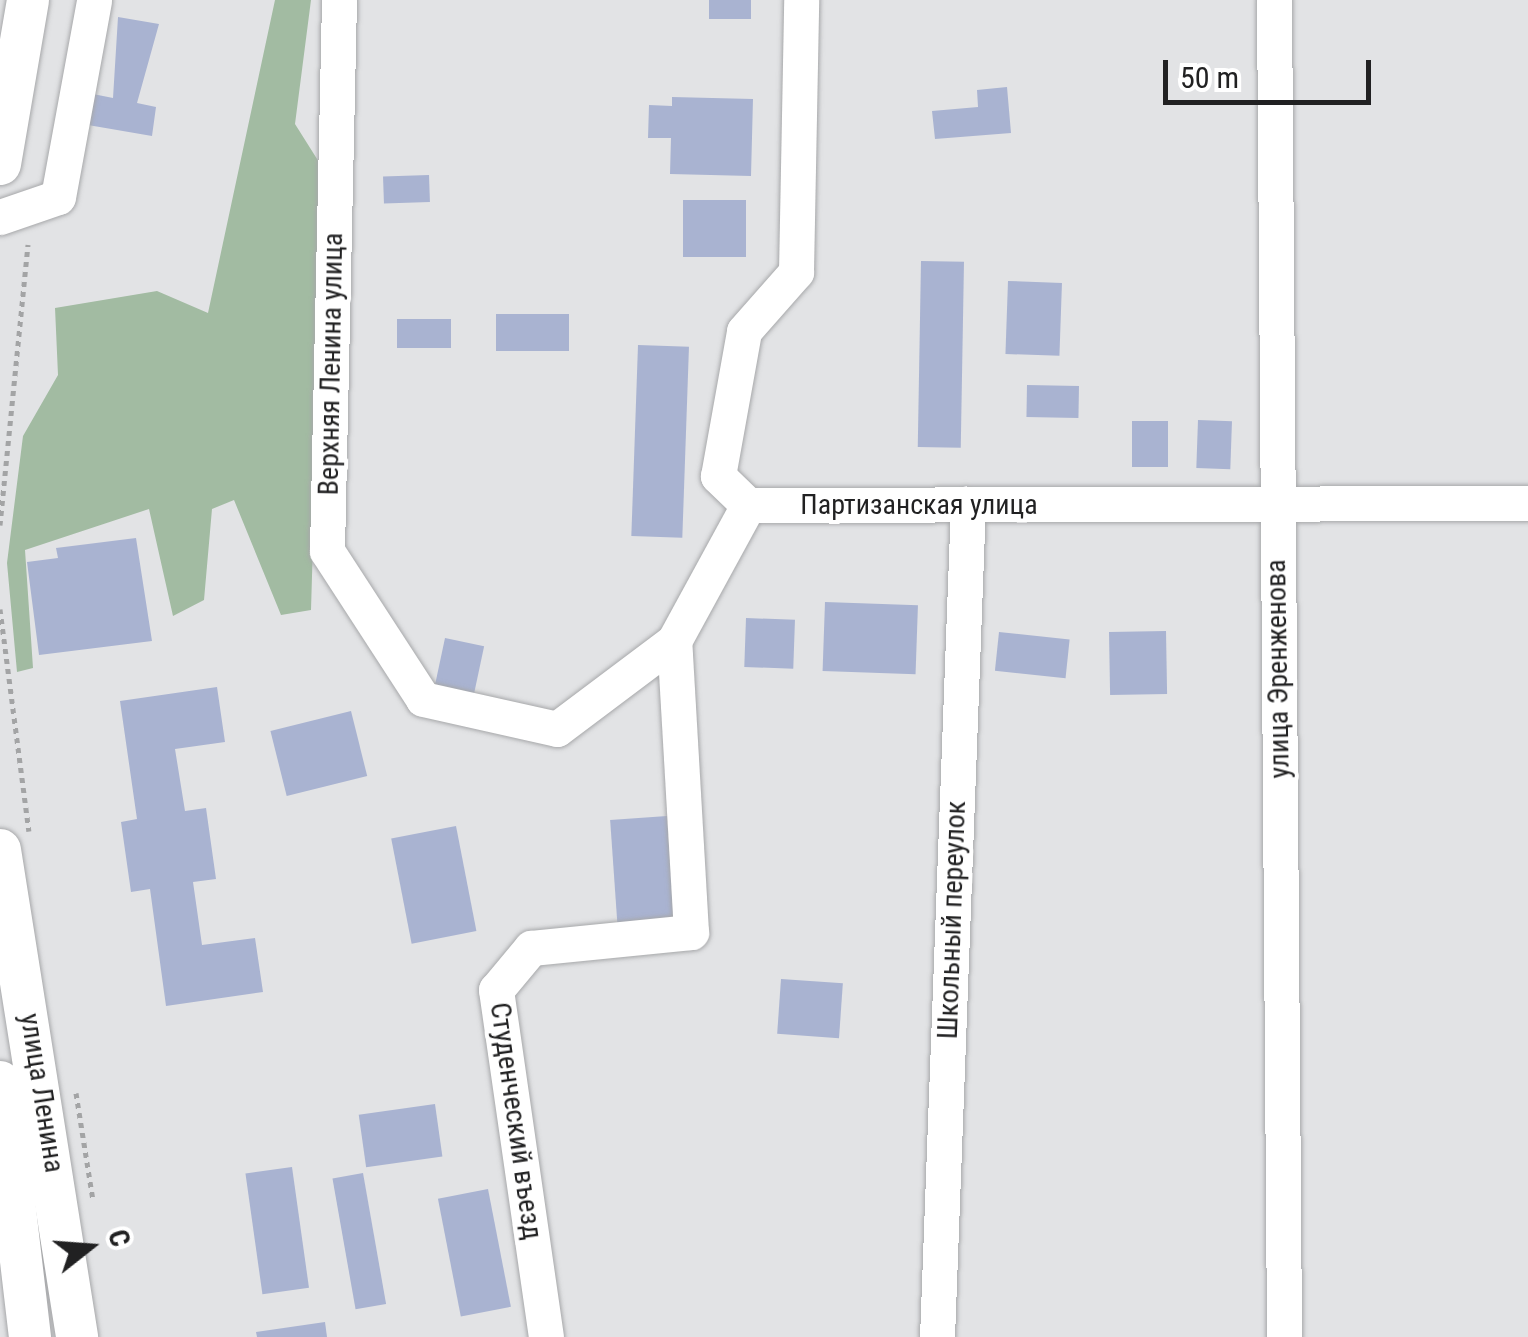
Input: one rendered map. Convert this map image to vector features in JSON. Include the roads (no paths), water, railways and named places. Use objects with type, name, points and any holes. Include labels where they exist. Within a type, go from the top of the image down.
[{"type":"main road","points":[[0,164],[28,0]]},
{"type":"main road","name":"улица Ленина","points":[[0,850],[77,1337]]},
{"type":"main road","name":"улица Ленина","points":[[0,1082],[30,1337]]},
{"type":"street","points":[[0,217],[58,197],[94,0]]},
{"type":"street","name":"Верхняя Ленина улица","points":[[339,0],[327,551],[423,699],[557,729],[674,641]]},
{"type":"street","points":[[674,641],[748,506],[718,476],[744,331],[796,272],[800,0]]},
{"type":"street","name":"улица Эренженова","points":[[1274,0],[1284,1337]]},
{"type":"street","name":"Партизанская улица","points":[[748,506],[1528,503]]},
{"type":"street","name":"Школьный переулок","points":[[937,1337],[968,504]]},
{"type":"street","name":"Студенческий въезд","points":[[546,1337],[496,990],[531,948],[691,932],[674,641]]}]
